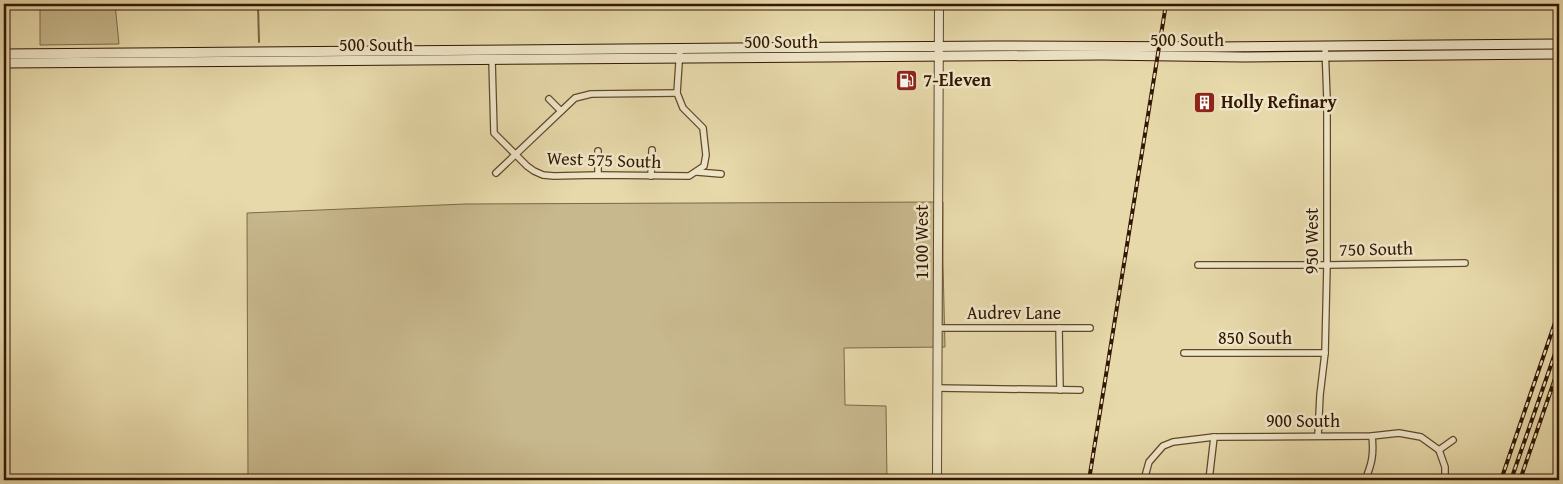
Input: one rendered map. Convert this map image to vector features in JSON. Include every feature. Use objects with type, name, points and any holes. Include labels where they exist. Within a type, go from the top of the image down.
[{"type":"main road","name":"500 South","points":[[4,54],[680,48],[1559,44]]},
{"type":"main road","name":"500 South","points":[[4,63],[1559,54]]},
{"type":"street","name":"1100 West","points":[[937,480],[939,4]]},
{"type":"street","name":"950 West","points":[[1318,436],[1325,354],[1327,265],[1328,99],[1325,46]]},
{"type":"street","points":[[680,48],[677,93],[683,108],[703,128],[706,155],[704,166],[697,172]]},
{"type":"street","name":"West 575 South","points":[[492,60],[494,133],[534,171],[543,175],[554,176],[689,176],[697,172],[721,174]]},
{"type":"street","points":[[496,173],[575,98],[582,95],[677,93]]},
{"type":"street","points":[[549,99],[561,111]]},
{"type":"street","points":[[651,176],[652,150]]},
{"type":"street","points":[[598,151],[598,175]]},
{"type":"street","name":"750 South","points":[[1198,265],[1465,263]]},
{"type":"street","name":"Audrev Lane","points":[[937,328],[1090,328]]},
{"type":"street","points":[[1059,328],[1060,390]]},
{"type":"street","name":"850 South","points":[[1184,353],[1325,354]]},
{"type":"street","points":[[937,388],[1080,390]]},
{"type":"street","name":"900 South","points":[[1144,480],[1148,462],[1163,446],[1172,442],[1214,437],[1372,436],[1399,433],[1421,437],[1439,450]]},
{"type":"street","points":[[1365,480],[1372,466],[1372,436]]},
{"type":"street","points":[[1209,480],[1214,437]]},
{"type":"street","points":[[1445,480],[1445,467],[1439,450],[1454,440]]},
{"type":"shaded area","points":[[40,4],[115,4],[119,44],[40,45]]},
{"type":"shaded area","points":[[943,202],[945,347],[844,348],[845,405],[886,406],[887,480],[248,480],[247,213],[465,204]]},
{"type":"waterway","points":[[258,4],[259,42]]},
{"type":"railway","points":[[1089,480],[1166,4]]},
{"type":"railway","points":[[1501,480],[1559,311]]},
{"type":"railway","points":[[1511,480],[1559,342]]},
{"type":"railway","points":[[1520,480],[1559,367]]},
{"type":"place","name":"7-Eleven","points":[[907,80]]},
{"type":"place","name":"Holly Refinary","points":[[1205,102]]}]
